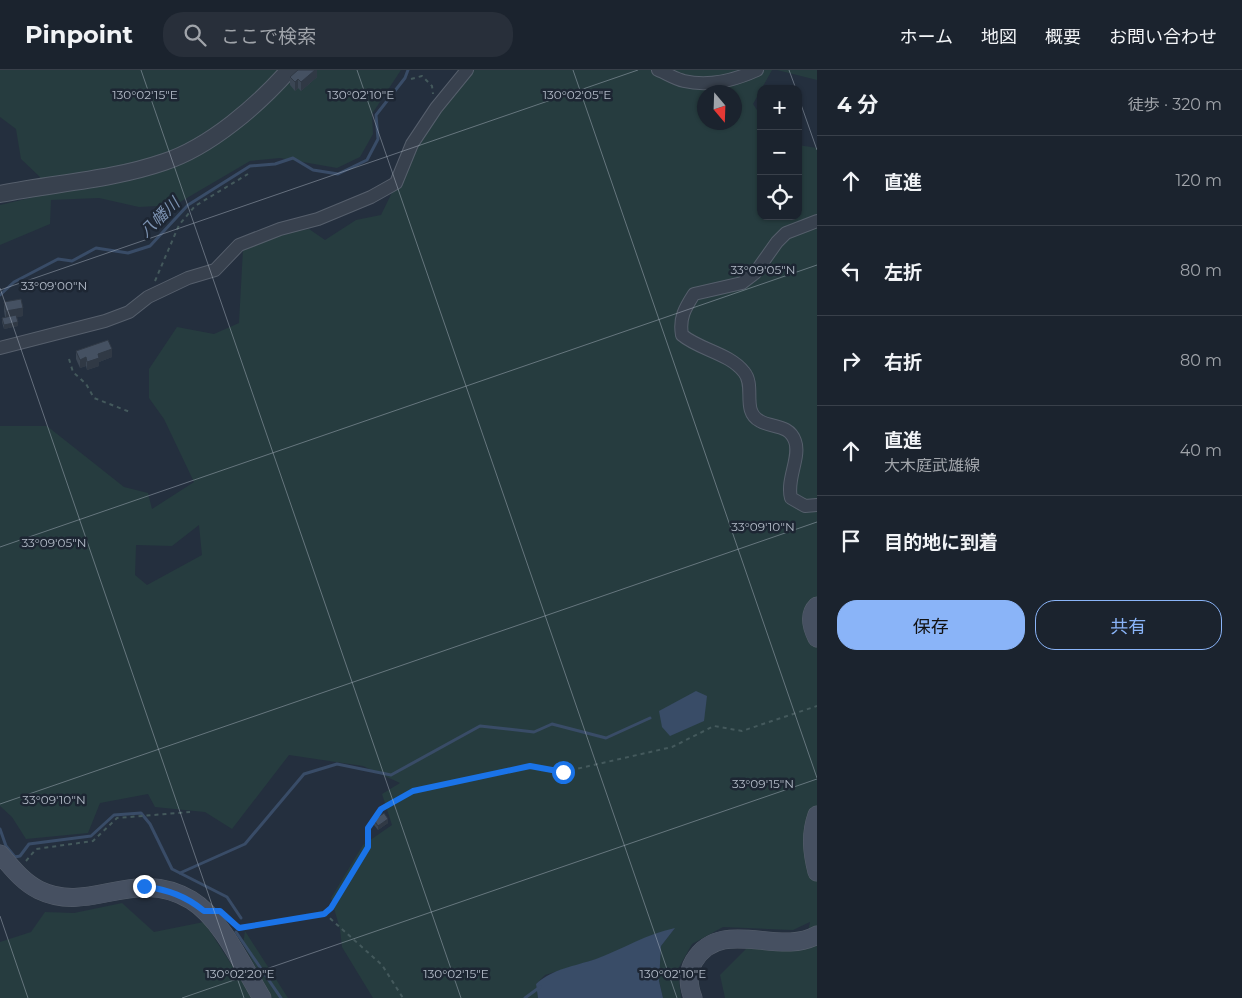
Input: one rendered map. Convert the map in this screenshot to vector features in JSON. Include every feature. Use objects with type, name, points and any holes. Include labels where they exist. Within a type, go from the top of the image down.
[{"type":"main road","points":[[817,606],[813,610],[811,620],[817,638]]},
{"type":"main road","points":[[817,815],[813,827],[811,851],[817,872]]},
{"type":"main road","points":[[0,854],[20,877],[39,890],[59,897],[80,898],[144,886],[167,890],[191,900],[204,911],[222,932],[262,998]]},
{"type":"main road","points":[[693,998],[688,984],[691,965],[700,952],[712,943],[727,938],[792,941],[810,939],[817,935]]},
{"type":"street","points":[[0,194],[47,184],[119,174],[166,162],[206,142],[269,92],[289,70]]},
{"type":"street","points":[[0,348],[105,321],[129,312],[148,297],[188,278],[214,270],[239,245],[280,229],[318,220],[371,198],[396,183],[412,144],[436,108],[467,70]]},
{"type":"street","points":[[658,70],[684,81],[715,83],[738,79],[757,70]]},
{"type":"street","points":[[817,221],[786,233],[776,242],[755,273],[742,283],[694,294],[683,311],[680,323],[682,335],[693,344],[736,364],[746,373],[751,412],[760,421],[784,427],[795,440],[796,450],[789,490],[791,498],[805,506],[817,505]]},
{"type":"path","points":[[411,79],[422,76],[432,86],[436,108]]},
{"type":"path","points":[[148,297],[179,225],[195,206],[248,174]]},
{"type":"path","points":[[69,358],[73,372],[86,384],[94,398],[130,412]]},
{"type":"path","points":[[232,922],[239,928],[324,914],[331,908],[368,847],[368,828],[381,809],[413,791],[530,766],[563,772],[672,747],[714,726],[742,731],[817,706]]},
{"type":"path","points":[[20,877],[27,857],[36,849],[93,841],[117,818],[190,812]]},
{"type":"path","points":[[324,914],[382,965],[403,998]]},
{"type":"green space","points":[[0,70],[401,70],[372,114],[373,134],[360,157],[337,168],[280,158],[250,161],[175,205],[139,207],[99,198],[51,200],[50,224],[0,245],[0,205],[38,196],[40,177],[21,159],[16,129],[0,117]]},
{"type":"green space","points":[[472,70],[772,70],[764,85],[757,85],[757,97],[753,104],[757,110],[757,220],[802,220],[802,146],[817,148],[817,998],[725,998],[720,975],[747,948],[806,943],[810,922],[793,930],[723,927],[692,944],[678,969],[681,998],[663,998],[659,981],[661,946],[674,929],[597,959],[545,975],[536,984],[538,998],[373,998],[342,947],[340,929],[331,898],[363,845],[392,825],[382,794],[400,783],[363,766],[289,755],[232,829],[205,812],[155,807],[148,794],[100,803],[88,833],[26,839],[12,817],[0,806],[0,426],[47,426],[124,487],[148,493],[152,509],[194,482],[164,419],[149,398],[149,369],[177,327],[214,334],[239,323],[243,249],[280,234],[309,229],[325,240],[356,220],[381,215],[400,176],[442,106]],"holes":[[[199,525],[202,555],[147,585],[135,575],[136,545],[172,546]]]},
{"type":"green space","points":[[777,70],[817,70],[817,80]]},
{"type":"green space","points":[[122,903],[154,932],[204,922],[253,998],[0,998],[0,942],[31,932],[45,912],[74,913]]},
{"type":"green space","points":[[245,931],[288,998],[272,998],[243,944]]},
{"type":"water","points":[[696,691],[707,696],[704,721],[670,736],[662,727],[659,711]]},
{"type":"water","points":[[675,928],[661,946],[659,981],[663,998],[538,998],[536,984],[549,975],[564,968],[596,959],[654,934]]},
{"type":"building","points":[[298,70],[315,70],[301,82],[298,79],[295,82],[290,77]]},
{"type":"building","points":[[21,299],[23,308],[6,311],[4,302]]},
{"type":"building","points":[[16,315],[18,322],[4,325],[2,318]]},
{"type":"building","points":[[108,340],[112,349],[98,354],[99,358],[87,362],[86,357],[80,360],[76,351]]},
{"type":"building","points":[[384,813],[388,819],[378,826],[374,820]]},
{"type":"waterway","name":"八幡川","points":[[0,295],[14,282],[58,259],[72,261],[96,248],[128,253],[150,246],[188,205],[250,166],[275,164],[293,158],[313,170],[338,174],[367,160],[378,139],[376,115],[405,78],[408,70]]},
{"type":"waterway","points":[[180,873],[245,844],[304,774],[337,764],[391,775],[480,726],[534,732],[552,724],[606,738],[650,718]]},
{"type":"waterway","points":[[0,829],[6,846],[15,857],[20,856],[29,844],[91,836],[114,815],[141,813],[150,824],[172,869],[227,897],[241,918]]},
{"type":"waterway","points":[[236,932],[281,998]]},
{"type":"waterway","points":[[525,998],[540,987]]},
{"type":"route","points":[[144,886],[167,890],[191,900],[204,911],[220,911],[239,928],[324,914],[331,908],[368,847],[368,828],[381,809],[413,791],[530,766],[563,772]]}]
